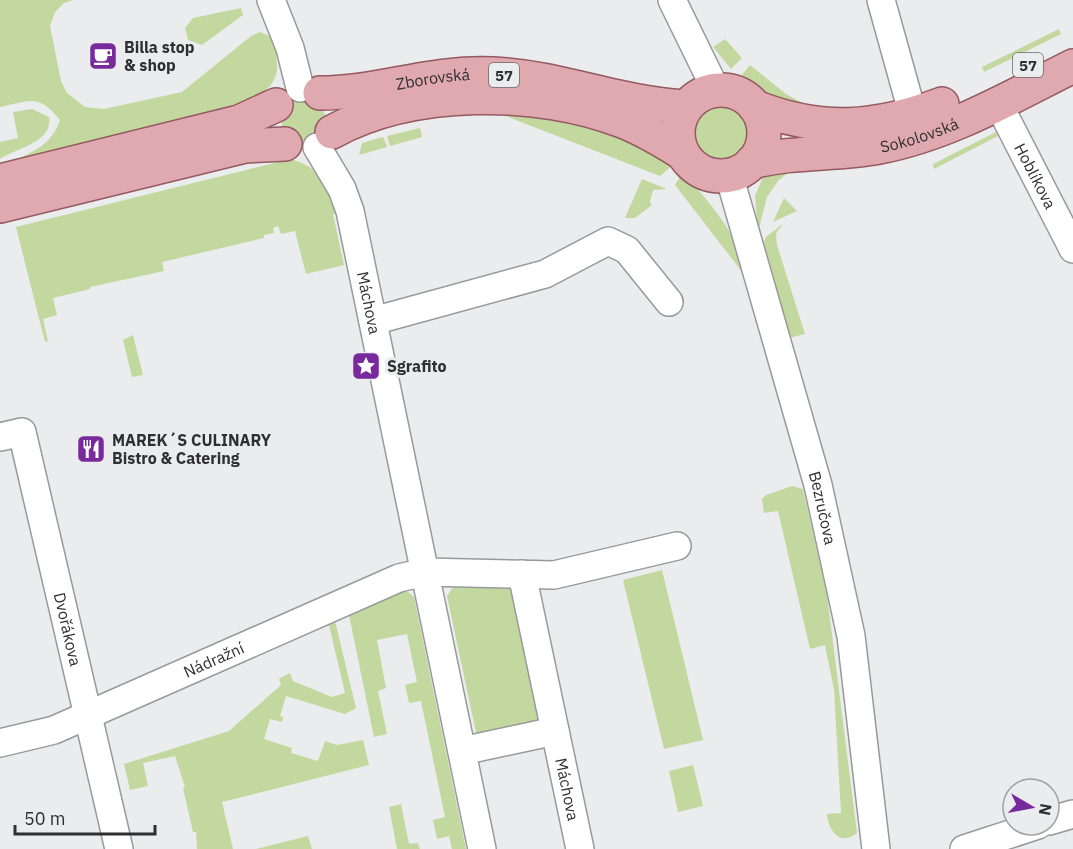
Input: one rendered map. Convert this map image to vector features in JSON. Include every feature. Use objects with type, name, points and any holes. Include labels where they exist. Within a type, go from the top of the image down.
[{"type":"main road","name":"Sokolovská","points":[[755,107],[784,118],[839,126],[881,122],[913,115],[983,87],[1073,43]]},
{"type":"main road","name":"Sokolovská","points":[[741,168],[781,154],[843,152],[898,143],[956,123],[1073,66]]},
{"type":"main road","name":"Zborovská","points":[[0,181],[239,122],[299,95],[352,91],[423,77],[494,74],[563,83],[658,106],[686,107]]},
{"type":"main road","points":[[682,153],[678,140],[678,126],[686,107],[696,97],[716,90]]},
{"type":"main road","name":"57","points":[[716,90],[741,94],[755,107]]},
{"type":"main road","points":[[285,144],[278,138],[272,124],[299,95],[333,110],[325,139]]},
{"type":"main road","name":"Zborovská","points":[[325,139],[358,120],[400,108],[460,99],[493,98],[537,102],[590,111],[621,121],[682,153]]},
{"type":"main road","points":[[741,168],[764,137],[763,124],[755,107]]},
{"type":"main road","name":"57","points":[[0,206],[245,146],[285,144],[298,150],[325,139]]},
{"type":"main road","name":"57","points":[[682,153],[702,172],[715,176],[741,168]]},
{"type":"street","points":[[272,0],[290,48],[299,95]]},
{"type":"street","points":[[672,0],[716,90]]},
{"type":"street","points":[[881,0],[913,115]]},
{"type":"street","name":"Hoblíkova","points":[[998,103],[1073,249]]},
{"type":"street","name":"Máchova","points":[[325,139],[350,211],[482,849]]},
{"type":"street","name":"Bezručova","points":[[741,168],[821,496],[851,636],[876,849]]},
{"type":"street","points":[[373,321],[545,274],[608,241],[627,250],[669,302]]},
{"type":"street","name":"Dvořákova","points":[[0,437],[22,432],[119,849]]},
{"type":"street","points":[[425,572],[554,575],[676,546]]},
{"type":"street","name":"Nádražní","points":[[0,743],[54,730],[399,578],[425,572]]},
{"type":"street","name":"Máchova","points":[[522,574],[580,849]]},
{"type":"street","points":[[462,751],[555,731]]},
{"type":"street","points":[[964,849],[1001,837]]},
{"type":"green space","points":[[0,0],[73,0],[64,3],[55,12],[50,26],[61,81],[67,93],[85,107],[104,109],[182,92],[251,36],[260,32],[274,38],[278,48],[277,72],[268,88],[250,103],[12,161],[35,150],[47,141],[60,120],[40,102],[27,101],[0,107]]},
{"type":"green space","points":[[241,8],[243,15],[202,45],[188,40],[185,28],[193,18]]},
{"type":"green space","points":[[1059,29],[1061,34],[984,72],[982,67]]},
{"type":"green space","points":[[725,39],[742,58],[731,69],[713,47]]},
{"type":"green space","points":[[750,65],[786,94],[808,106],[807,111],[764,94],[740,77]]},
{"type":"green space","points":[[303,97],[318,104],[325,119],[318,134],[303,141],[288,134],[281,119],[288,104]]},
{"type":"green space","points":[[721,104],[738,109],[746,117],[751,134],[746,151],[738,159],[721,164],[704,159],[696,151],[691,134],[696,117],[704,109]]},
{"type":"green space","points":[[32,109],[49,117],[49,126],[45,133],[32,144],[0,159],[0,142],[18,138],[13,112]]},
{"type":"green space","points":[[490,110],[596,121],[673,165],[660,176]]},
{"type":"green space","points":[[420,128],[422,137],[390,146],[387,136]]},
{"type":"green space","points":[[996,132],[998,136],[934,169],[933,164]]},
{"type":"green space","points":[[383,137],[387,147],[359,155],[362,143]]},
{"type":"green space","points":[[290,159],[316,172],[330,194],[339,212],[333,214],[344,265],[306,274],[295,231],[281,234],[278,226],[273,228],[274,233],[264,235],[264,238],[162,262],[164,271],[90,287],[90,289],[53,298],[57,315],[43,319],[48,341],[45,342],[16,227]]},
{"type":"green space","points":[[765,172],[789,172],[778,181],[767,197],[758,232],[755,196]]},
{"type":"green space","points":[[682,173],[716,211],[734,239],[753,286],[675,185]]},
{"type":"green space","points":[[642,179],[667,189],[653,190],[650,202],[652,205],[635,218],[625,218]]},
{"type":"green space","points":[[784,198],[797,211],[773,222]]},
{"type":"green space","points":[[784,223],[776,233],[777,245],[805,334],[789,338],[764,242],[766,237]]},
{"type":"green space","points":[[133,335],[143,375],[132,377],[123,340]]},
{"type":"green space","points":[[792,486],[803,489],[827,595],[857,833],[845,838],[832,831],[827,814],[841,813],[834,690],[825,645],[810,649],[778,511],[764,513],[762,499],[766,495]]},
{"type":"green space","points":[[662,570],[703,740],[664,749],[623,580]]},
{"type":"green space","points":[[512,585],[545,723],[477,737],[447,596],[454,586]]},
{"type":"green space","points":[[402,591],[414,597],[466,849],[452,849],[449,836],[437,839],[433,820],[445,817],[421,701],[409,703],[405,685],[417,682],[407,634],[377,640],[386,688],[378,691],[387,734],[374,737],[349,615]]},
{"type":"green space","points":[[335,621],[356,708],[345,714],[286,696],[280,716],[283,717],[282,722],[270,719],[264,739],[292,748],[291,753],[318,761],[325,741],[337,745],[363,740],[369,765],[222,802],[233,849],[197,849],[196,832],[193,832],[183,788],[185,787],[175,756],[143,763],[148,786],[130,790],[124,764],[229,731],[281,685],[279,679],[290,673],[293,681],[332,697],[345,693],[329,625]]},
{"type":"green space","points":[[693,765],[703,806],[678,812],[669,771]]},
{"type":"green space","points":[[401,804],[409,844],[418,843],[420,849],[397,849],[389,807]]},
{"type":"green space","points":[[308,836],[312,849],[256,849]]},
{"type":"place","name":"Billa stop & shop","points":[[103,56]]},
{"type":"place","name":"Sgrafito","points":[[366,366]]},
{"type":"place","name":"MAREK´S CULINARY Bistro & Catering","points":[[91,449]]}]
